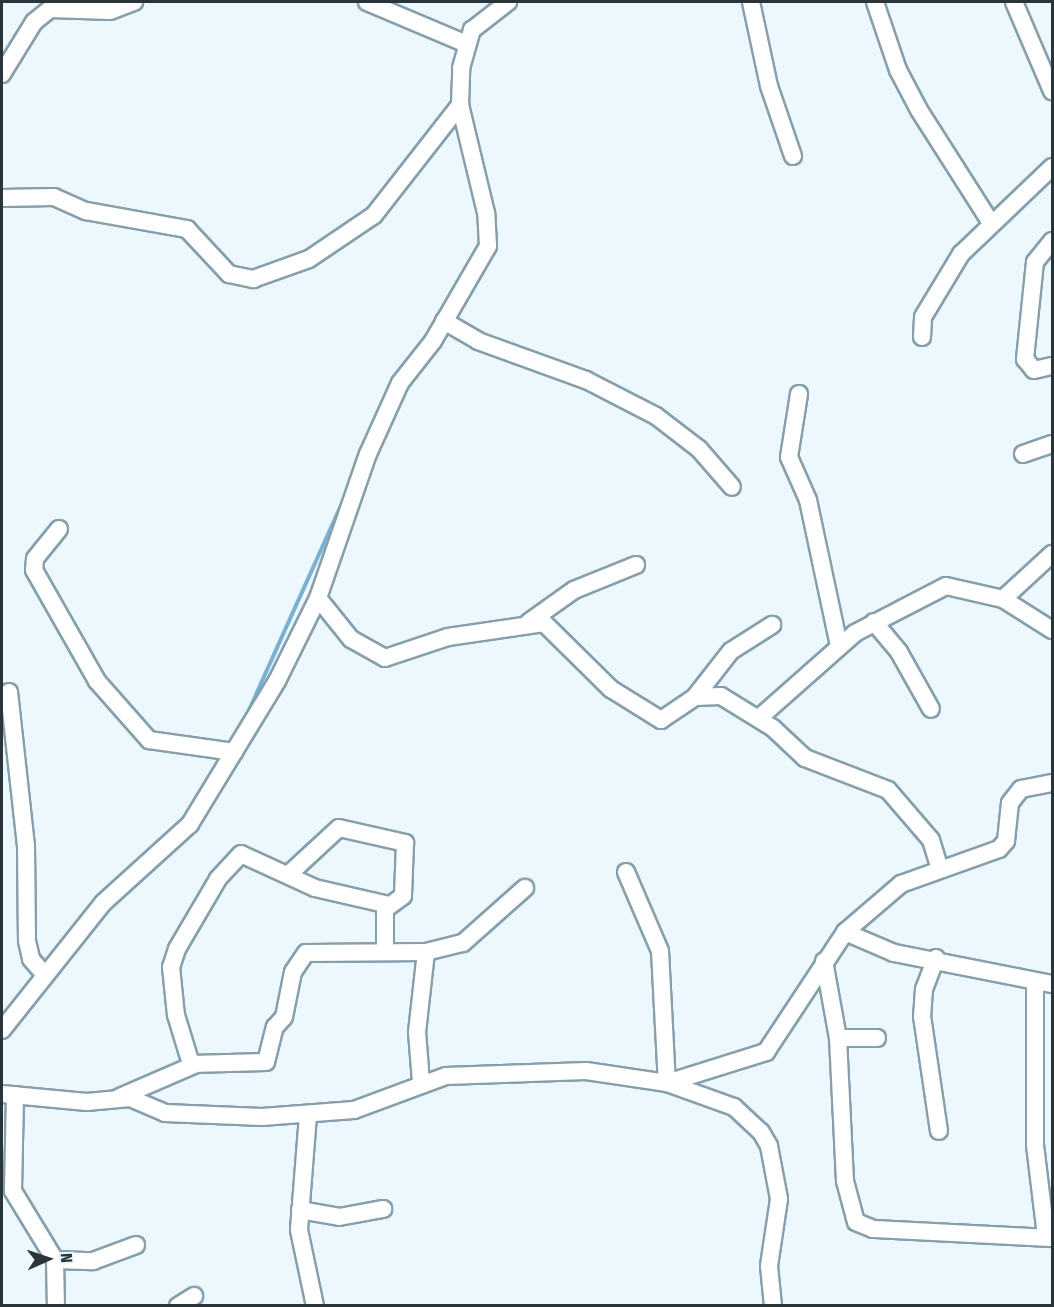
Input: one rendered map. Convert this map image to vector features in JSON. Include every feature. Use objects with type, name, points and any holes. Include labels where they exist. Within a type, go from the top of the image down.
[{"type":"street","points":[[2,74],[34,22],[50,9],[110,11],[134,2]]},
{"type":"street","points":[[367,2],[464,43]]},
{"type":"street","points":[[2,1030],[103,903],[190,824],[234,752],[318,598],[377,434],[400,383],[479,267],[490,231],[460,105],[464,43],[508,2]]},
{"type":"street","points":[[751,2],[769,86],[792,156]]},
{"type":"street","points":[[875,2],[898,70],[919,110],[991,223]]},
{"type":"street","points":[[1014,2],[1053,91]]},
{"type":"street","points":[[2,198],[54,197],[86,211],[187,229],[229,274],[253,279],[309,259],[374,215],[460,105]]},
{"type":"street","points":[[922,337],[923,317],[939,285],[991,223],[1052,167]]},
{"type":"street","points":[[1053,241],[1035,262],[1025,359],[1034,370],[1053,366]]},
{"type":"street","points":[[444,321],[478,342],[586,380],[646,410],[699,449],[732,487]]},
{"type":"street","points":[[799,394],[789,457],[808,500],[839,646]]},
{"type":"street","points":[[1023,454],[1053,444]]},
{"type":"street","points":[[59,529],[35,559],[34,570],[97,681],[149,740],[234,752]]},
{"type":"street","points":[[1003,599],[1053,554]]},
{"type":"street","points":[[318,598],[351,639],[385,658],[418,644],[529,622],[574,591],[636,565]]},
{"type":"street","points":[[759,718],[839,646],[874,622],[946,586],[1003,599],[1053,630]]},
{"type":"street","points":[[529,622],[551,627],[611,689],[656,720],[666,719],[694,696],[731,651],[772,625]]},
{"type":"street","points":[[874,622],[899,652],[931,709]]},
{"type":"street","points":[[9,692],[26,846],[27,941],[32,959],[45,975]]},
{"type":"street","points":[[694,696],[721,696],[759,718],[804,758],[874,780],[898,798],[931,840],[939,867]]},
{"type":"street","points":[[667,1083],[766,1052],[845,932],[891,891],[939,867],[999,849],[1006,841],[1016,796],[1038,783],[1053,783]]},
{"type":"street","points":[[194,1065],[176,1015],[171,967],[177,950],[235,858],[248,853],[288,875],[315,888],[389,905],[402,896],[409,848],[399,840],[339,828],[288,875]]},
{"type":"street","points":[[626,872],[660,951],[667,1083]]},
{"type":"street","points":[[116,1099],[194,1065],[269,1059],[293,972],[306,953],[385,950],[426,952],[463,943],[525,888]]},
{"type":"street","points":[[385,950],[389,905]]},
{"type":"street","points":[[845,932],[894,953],[936,958],[1035,982],[1053,984]]},
{"type":"street","points":[[420,1082],[417,1032],[426,952]]},
{"type":"street","points":[[936,958],[924,989],[922,1016],[939,1131]]},
{"type":"street","points":[[824,961],[838,1038],[845,1181],[856,1222],[873,1229],[1049,1237],[1035,1153],[1035,982]]},
{"type":"street","points":[[838,1038],[877,1038]]},
{"type":"street","points":[[56,1305],[55,1260],[13,1191],[8,1094],[87,1102],[142,1099],[165,1113],[308,1115],[354,1110],[420,1082],[571,1070],[667,1083],[734,1107],[761,1132],[769,1146],[778,1190],[769,1266],[772,1305]]},
{"type":"street","points":[[308,1115],[300,1210],[315,1305]]},
{"type":"street","points":[[300,1210],[339,1217],[383,1209]]},
{"type":"street","points":[[55,1260],[93,1261],[136,1245]]},
{"type":"street","points":[[178,1305],[194,1296]]},
{"type":"waterway","points":[[384,400],[390,384]]},
{"type":"waterway","points":[[245,719],[344,499]]},
{"type":"waterway","points":[[2,1017],[11,1006]]}]
